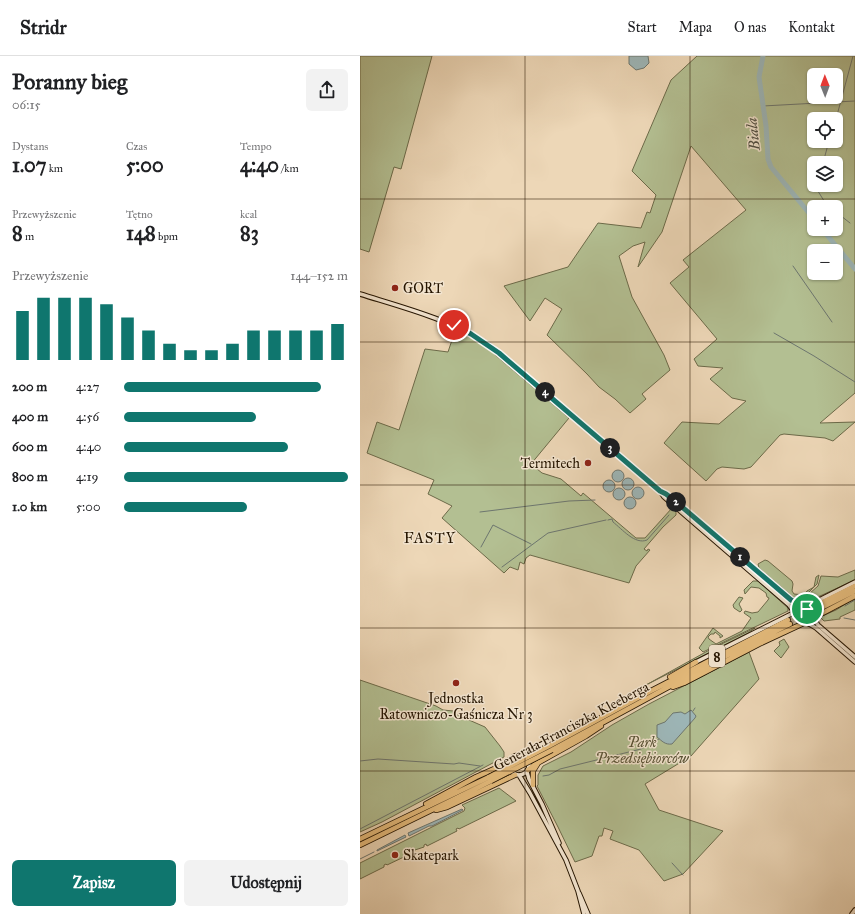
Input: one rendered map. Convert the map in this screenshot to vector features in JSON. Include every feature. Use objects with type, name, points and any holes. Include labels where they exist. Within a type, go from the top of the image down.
[{"type":"highway","points":[[855,586],[818,607],[855,592]]},
{"type":"highway","points":[[813,618],[855,596]]},
{"type":"highway","name":"Generała Franciszka Kleeberga","points":[[360,846],[425,814],[789,622],[647,692],[618,711]]},
{"type":"highway","points":[[658,692],[684,683],[746,650],[804,622]]},
{"type":"highway","points":[[647,692],[696,662]]},
{"type":"highway","points":[[570,729],[618,711]]},
{"type":"highway","points":[[527,771],[532,766],[614,719],[618,711]]},
{"type":"highway","points":[[405,818],[441,795],[502,765],[511,759]]},
{"type":"highway","points":[[533,785],[533,771],[539,762]]},
{"type":"highway","points":[[425,814],[447,807],[517,775]]},
{"type":"highway","name":"Generała Franciszka Kleeberga","points":[[360,838],[490,779]]},
{"type":"street","points":[[360,294],[444,321],[486,343],[660,491],[666,494],[791,600],[809,612],[818,625],[855,657]]},
{"type":"street","points":[[660,491],[664,497],[789,606],[800,620],[816,628],[855,662]]},
{"type":"street","points":[[682,513],[685,510]]},
{"type":"street","points":[[696,662],[855,582]]},
{"type":"street","points":[[804,622],[813,618]]},
{"type":"street","points":[[570,729],[522,755],[515,756],[511,759],[509,764],[510,769],[524,782],[560,848],[588,914]]},
{"type":"street","points":[[522,755],[529,762],[527,771],[529,779],[557,837],[560,848]]},
{"type":"street","points":[[517,775],[527,771]]},
{"type":"street","points":[[578,891],[584,914]]},
{"type":"street","points":[[852,914],[855,910]]},
{"type":"green space","points":[[360,56],[432,56],[401,169],[394,167],[369,252],[360,249]]},
{"type":"green space","points":[[697,56],[855,56],[855,393],[820,423],[855,422],[833,441],[825,438],[784,434],[780,435],[751,467],[744,469],[722,467],[717,469],[706,481],[664,443],[682,422],[719,424],[746,401],[732,398],[710,379],[723,368],[698,366],[694,359],[717,339],[670,283],[689,267],[683,260],[746,210],[691,146],[662,232],[638,267],[645,242],[633,246],[619,256],[632,297],[664,355],[670,370],[642,394],[646,399],[630,413],[599,387],[547,335],[562,309],[545,298],[530,321],[504,286],[568,267],[598,223],[641,228],[647,212],[650,213],[656,195],[632,171],[671,80]]},
{"type":"green space","points":[[457,329],[486,347],[569,418],[531,464],[542,473],[561,479],[581,496],[583,493],[636,538],[645,538],[672,508],[676,512],[676,515],[663,527],[644,549],[647,551],[648,549],[650,550],[636,566],[629,583],[530,555],[526,558],[524,564],[520,562],[518,570],[510,567],[504,573],[442,518],[452,506],[428,494],[434,480],[367,453],[377,422],[399,430],[425,349],[448,352]]},
{"type":"green space","points":[[765,560],[792,581],[792,591],[794,594],[804,595],[807,591],[814,587],[807,594],[808,602],[799,602],[759,568],[758,564]]},
{"type":"green space","points":[[855,570],[855,580],[809,601],[815,597],[811,597],[809,594],[818,586],[821,576],[838,577]]},
{"type":"green space","points":[[819,575],[817,584],[814,587],[816,577]]},
{"type":"green space","points":[[753,581],[758,581],[788,608],[788,611],[703,652],[699,648],[713,628],[723,636],[720,638],[720,636],[715,632],[708,637],[716,644],[742,631],[751,618],[744,613],[745,611],[752,613],[758,612],[768,600],[769,598],[767,597],[766,593],[759,588],[751,587],[745,594],[744,590]]},
{"type":"green space","points":[[739,597],[743,598],[739,604],[742,610],[740,612],[734,608],[733,605]]},
{"type":"green space","points":[[855,598],[855,610],[840,617],[840,619],[824,621],[820,617],[836,610]]},
{"type":"green space","points":[[755,628],[748,633],[646,685],[713,648]]},
{"type":"green space","points":[[784,639],[789,647],[781,658],[774,651],[780,645],[779,642]]},
{"type":"green space","name":"Park Przedsiębiorców","points":[[749,652],[759,679],[691,756],[645,784],[659,810],[723,831],[683,874],[664,881],[639,850],[610,839],[613,831],[604,828],[602,836],[599,836],[592,856],[575,862],[537,786],[538,775],[543,766],[571,752],[612,725],[649,704]]},
{"type":"green space","points":[[360,680],[436,706],[443,710],[453,711],[453,713],[485,727],[504,752],[504,757],[382,822],[360,832]]},
{"type":"green space","points":[[499,788],[516,801],[459,829],[456,829],[457,831],[427,846],[426,844],[424,847],[412,851],[406,856],[384,865],[384,867],[360,879],[360,863],[464,811],[465,808],[462,805]]},
{"type":"water","points":[[629,56],[648,56],[649,63],[644,68],[636,70],[629,64]]},
{"type":"water","points":[[618,470],[622,472],[624,476],[622,480],[618,482],[614,480],[612,476],[614,472]]},
{"type":"water","points":[[628,478],[632,480],[634,484],[632,488],[628,490],[624,488],[622,484],[624,480]]},
{"type":"water","points":[[609,480],[613,482],[615,486],[613,490],[609,492],[605,490],[603,486],[605,482]]},
{"type":"water","points":[[638,487],[642,489],[644,493],[642,497],[638,499],[634,497],[632,493],[634,489]]},
{"type":"water","points":[[619,488],[623,490],[625,494],[623,498],[619,500],[615,498],[613,494],[615,490]]},
{"type":"water","points":[[630,497],[634,499],[636,503],[634,507],[630,509],[626,507],[624,503],[626,499]]},
{"type":"water","points":[[691,710],[696,716],[695,718],[672,744],[665,743],[657,737],[657,725],[665,722],[673,713],[681,712],[685,714]]},
{"type":"water","points":[[462,809],[463,810],[432,826],[409,836],[408,833]]},
{"type":"water","points":[[405,835],[406,837],[377,851],[377,850]]},
{"type":"waterway","name":"Biala","points":[[763,56],[759,77],[766,126],[768,159],[771,167],[807,211]]},
{"type":"waterway","points":[[838,112],[853,56]]},
{"type":"waterway","points":[[763,106],[855,101]]},
{"type":"waterway","points":[[825,156],[827,148]]},
{"type":"waterway","points":[[818,192],[824,200]]},
{"type":"waterway","points":[[843,218],[850,223]]},
{"type":"waterway","name":"Biala","points":[[828,236],[855,269]]},
{"type":"waterway","points":[[793,266],[832,322]]},
{"type":"waterway","points":[[774,333],[855,382]]},
{"type":"waterway","points":[[480,512],[569,501],[595,500]]},
{"type":"waterway","points":[[608,520],[612,519],[613,522],[629,536],[642,541],[647,540],[669,515]]},
{"type":"waterway","points":[[502,567],[548,533],[606,520]]},
{"type":"waterway","points":[[481,547],[493,525],[531,544]]},
{"type":"waterway","points":[[845,606],[855,600]]},
{"type":"waterway","points":[[844,618],[855,620]]},
{"type":"waterway","points":[[543,776],[549,775],[560,769],[641,749],[659,739]]},
{"type":"waterway","points":[[360,761],[378,759],[454,764],[459,763],[480,766]]},
{"type":"waterway","points":[[360,829],[483,765]]},
{"type":"waterway","points":[[360,859],[374,852]]},
{"type":"waterway","points":[[672,863],[683,875]]},
{"type":"tunnel","points":[[788,620],[817,605]]},
{"type":"tunnel","points":[[790,624],[819,609]]},
{"type":"place","name":"GORT","points":[[395,288]]},
{"type":"place","name":"Termitech","points":[[588,463]]},
{"type":"place","name":"Jednostka Ratowniczo-Gaśnicza Nr 3","points":[[456,683]]},
{"type":"place","name":"Skatepark","points":[[395,855]]},
{"type":"district","name":"FASTY","points":[[430,538]]},
{"type":"route","points":[[454,325],[489,345],[499,353],[758,573],[791,600],[807,609]]}]
